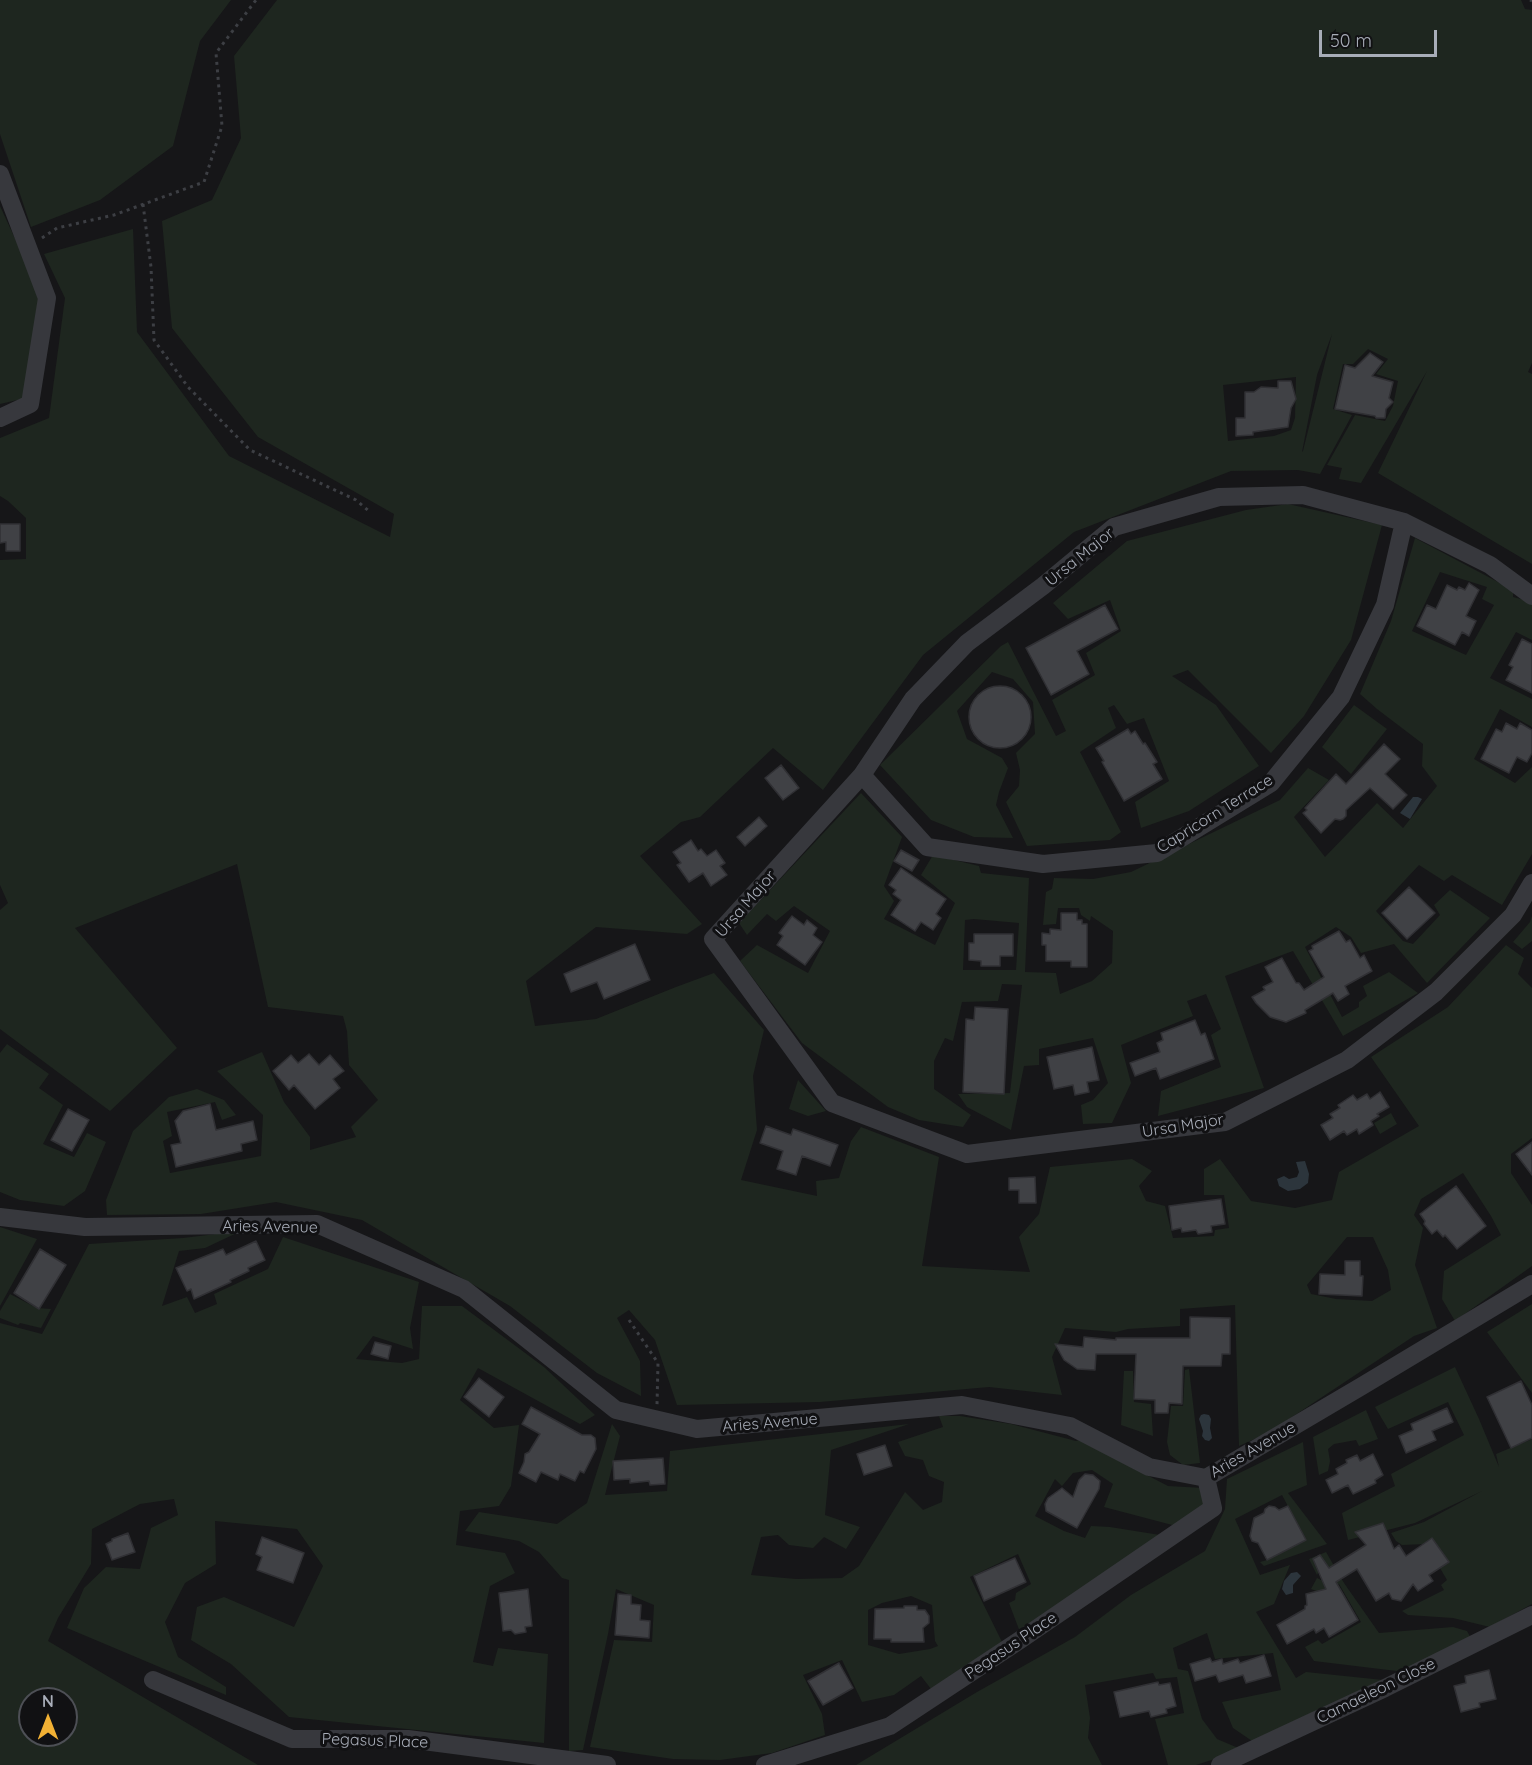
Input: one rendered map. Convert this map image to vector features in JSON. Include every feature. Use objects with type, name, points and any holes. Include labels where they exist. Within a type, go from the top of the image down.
[{"type":"street","points":[[0,174],[47,298],[30,404],[0,418]]},
{"type":"street","name":"Ursa Major","points":[[1532,596],[1490,565],[1404,522],[1304,495],[1219,497],[1114,527],[1043,586],[968,643],[913,699],[862,775],[713,939],[832,1103],[968,1154],[1225,1122],[1347,1060],[1436,992],[1513,915],[1532,883]]},
{"type":"street","name":"Capricorn Terrace","points":[[862,775],[927,848],[1043,864],[1157,853],[1271,783],[1341,697],[1385,605],[1404,522]]},
{"type":"street","name":"Aries Avenue","points":[[0,1217],[85,1227],[317,1224],[464,1289],[615,1410],[697,1429],[962,1405],[1070,1426],[1149,1467],[1206,1478],[1532,1284]]},
{"type":"street","name":"Pegasus Place","points":[[765,1765],[890,1726],[1213,1508],[1206,1478]]},
{"type":"street","name":"Camaeleon Close","points":[[1220,1765],[1385,1688],[1532,1615]]},
{"type":"street","name":"Pegasus Place","points":[[153,1680],[292,1739],[408,1739],[607,1765]]},
{"type":"path","points":[[28,248],[57,228],[114,215],[204,182],[222,126],[216,53],[256,0]]},
{"type":"path","points":[[143,204],[152,267],[154,340],[188,387],[250,450],[356,500],[370,512]]},
{"type":"path","points":[[629,1320],[658,1363],[657,1420]]},
{"type":"shaded area","points":[[0,0],[231,0],[200,41],[173,146],[100,200],[31,227],[0,134]]},
{"type":"shaded area","points":[[277,0],[1521,0],[1525,9],[1532,10],[1532,363],[1528,372],[1532,374],[1532,564],[1378,473],[1427,371],[1361,483],[1339,479],[1342,468],[1327,465],[1355,415],[1385,421],[1393,406],[1398,381],[1376,374],[1388,359],[1368,349],[1353,364],[1343,364],[1333,409],[1352,415],[1320,474],[1298,470],[1231,471],[1074,532],[923,655],[823,790],[773,748],[700,817],[681,822],[640,856],[702,924],[687,934],[596,927],[526,981],[535,1026],[596,1019],[714,973],[764,1030],[753,1076],[757,1130],[741,1180],[817,1196],[816,1181],[839,1178],[851,1141],[861,1127],[939,1157],[922,1266],[1030,1272],[1019,1237],[1039,1214],[1050,1167],[1132,1159],[1152,1171],[1139,1186],[1146,1201],[1165,1206],[1173,1238],[1214,1236],[1215,1230],[1229,1228],[1224,1195],[1204,1195],[1204,1169],[1220,1159],[1251,1201],[1295,1208],[1332,1200],[1339,1172],[1419,1126],[1371,1057],[1448,1007],[1506,945],[1524,958],[1518,974],[1532,988],[1532,1138],[1511,1154],[1511,1173],[1532,1205],[1532,1266],[1455,1321],[1442,1299],[1444,1271],[1501,1235],[1463,1173],[1421,1199],[1414,1215],[1423,1228],[1415,1265],[1437,1328],[1414,1336],[1268,1433],[1239,1446],[1235,1305],[1180,1309],[1180,1326],[1128,1329],[1116,1332],[1065,1328],[1052,1357],[1062,1395],[989,1387],[820,1402],[677,1405],[655,1340],[629,1310],[617,1318],[640,1361],[641,1396],[597,1373],[510,1306],[362,1220],[276,1202],[201,1214],[107,1215],[106,1200],[133,1131],[169,1097],[197,1089],[224,1100],[236,1115],[222,1120],[215,1102],[167,1112],[172,1136],[163,1141],[170,1173],[261,1156],[263,1115],[217,1071],[262,1052],[284,1102],[310,1137],[310,1150],[356,1137],[351,1127],[378,1100],[349,1065],[347,1031],[343,1016],[268,1007],[237,864],[75,928],[177,1048],[110,1111],[0,1029],[0,910],[8,903],[0,885],[0,560],[26,559],[26,518],[0,496],[0,438],[49,418],[65,298],[44,254],[133,229],[137,332],[229,456],[390,537],[394,514],[258,437],[172,328],[162,221],[212,200],[241,138],[234,56]],"holes":[[[1332,334],[1303,451],[1302,452],[1317,375]],[[1296,377],[1295,418],[1291,430],[1274,436],[1228,441],[1223,385]],[[1347,1237],[1373,1237],[1388,1270],[1391,1290],[1372,1301],[1336,1299],[1311,1294],[1307,1285]]]},
{"type":"shaded area","points":[[0,206],[42,297],[26,398],[0,404]]},
{"type":"shaded area","points":[[1288,504],[1382,525],[1351,640],[1304,716],[1271,753],[1188,670],[1172,676],[1216,705],[1259,766],[1189,811],[1141,828],[1135,802],[1169,781],[1144,718],[1127,724],[1114,705],[1108,708],[1116,728],[1080,752],[1121,832],[1110,840],[1027,846],[1006,802],[1019,786],[1020,770],[1016,753],[1035,734],[1033,702],[1013,679],[992,672],[957,711],[967,739],[1002,758],[1008,768],[996,805],[1013,838],[974,837],[931,820],[880,765],[1001,646],[1008,642],[1056,736],[1066,731],[1052,700],[1095,675],[1086,653],[1121,631],[1110,600],[1068,619],[1053,603],[1127,541],[1246,510]]},
{"type":"shaded area","points":[[1415,538],[1513,590],[1513,597],[1532,602],[1532,640],[1516,632],[1490,678],[1532,699],[1532,727],[1500,709],[1474,759],[1515,783],[1532,767],[1532,854],[1502,905],[1452,875],[1444,881],[1419,865],[1376,911],[1403,941],[1413,944],[1440,915],[1434,905],[1450,890],[1490,918],[1427,983],[1394,944],[1361,953],[1351,937],[1336,927],[1305,947],[1342,1017],[1359,1007],[1359,1002],[1367,996],[1363,986],[1389,972],[1418,993],[1343,1036],[1293,951],[1225,976],[1264,1088],[1158,1116],[1161,1091],[1221,1067],[1211,1035],[1221,1029],[1206,994],[1187,1001],[1193,1016],[1121,1045],[1131,1083],[1112,1123],[1083,1124],[1081,1105],[1093,1100],[1108,1083],[1093,1038],[1039,1049],[1039,1065],[1024,1066],[1011,1130],[967,1107],[958,1094],[1010,1093],[1022,985],[1002,984],[998,1001],[962,1002],[953,1041],[945,1038],[934,1061],[934,1089],[971,1115],[963,1127],[919,1120],[888,1107],[802,1043],[740,961],[757,945],[808,973],[830,931],[794,906],[776,921],[767,914],[747,935],[739,923],[861,793],[902,837],[884,886],[894,901],[884,919],[935,945],[955,903],[921,875],[933,855],[979,866],[981,873],[1029,878],[1025,972],[1056,973],[1060,994],[1092,981],[1112,963],[1113,931],[1091,916],[1090,921],[1081,915],[1079,908],[1058,908],[1056,924],[1043,925],[1046,892],[1052,889],[1054,878],[1093,879],[1131,872],[1280,800],[1308,768],[1329,780],[1294,817],[1325,857],[1377,803],[1403,828],[1437,786],[1422,766],[1423,744],[1360,694],[1391,621]],"holes":[[[1440,572],[1487,587],[1482,599],[1494,605],[1466,655],[1412,631]],[[965,920],[1019,923],[1016,970],[963,970]]]},
{"type":"shaded area","points":[[1354,705],[1387,729],[1351,774],[1322,747]]},
{"type":"shaded area","points":[[1413,797],[1422,799],[1410,819],[1400,813]]},
{"type":"shaded area","points":[[1532,916],[1532,941],[1522,949],[1513,942],[1530,922]]},
{"type":"shaded area","points":[[7,1044],[49,1074],[39,1088],[63,1105],[43,1144],[74,1157],[87,1133],[106,1142],[85,1191],[64,1206],[20,1200],[0,1192],[0,1053]]},
{"type":"shaded area","points":[[798,1080],[826,1111],[808,1116],[789,1109]]},
{"type":"shaded area","points":[[1391,1113],[1397,1124],[1380,1134],[1374,1123]]},
{"type":"shaded area","points":[[1305,1161],[1309,1174],[1308,1183],[1300,1189],[1288,1191],[1279,1186],[1277,1179],[1284,1176],[1289,1179],[1297,1177],[1299,1172],[1296,1162]]},
{"type":"shaded area","points":[[0,1227],[37,1239],[0,1306]]},
{"type":"shaded area","points":[[241,1231],[205,1248],[179,1251],[162,1306],[187,1297],[195,1313],[217,1304],[214,1294],[268,1269],[283,1237],[419,1282],[410,1328],[413,1349],[373,1336],[356,1359],[402,1363],[419,1359],[422,1306],[462,1306],[544,1367],[595,1415],[580,1424],[478,1368],[460,1400],[494,1428],[519,1425],[511,1486],[499,1506],[460,1511],[456,1545],[505,1553],[515,1573],[490,1586],[473,1662],[493,1666],[498,1648],[548,1654],[544,1743],[289,1717],[231,1664],[191,1640],[197,1607],[224,1597],[294,1627],[323,1566],[297,1529],[215,1521],[216,1564],[185,1583],[165,1622],[178,1657],[226,1687],[226,1695],[67,1628],[84,1588],[106,1567],[140,1569],[151,1528],[178,1515],[174,1499],[140,1504],[92,1529],[91,1564],[58,1618],[48,1641],[258,1765],[0,1765],[0,1323],[42,1334],[89,1244],[183,1238]]},
{"type":"shaded area","points":[[10,1294],[37,1308],[51,1309],[41,1328],[20,1323],[18,1325],[0,1318],[0,1311]]},
{"type":"shaded area","points":[[1532,1304],[1532,1393],[1487,1332]]},
{"type":"shaded area","points":[[1455,1367],[1499,1467],[1496,1454],[1532,1439],[1532,1604],[1490,1627],[1453,1618],[1408,1615],[1402,1611],[1444,1590],[1441,1585],[1447,1580],[1426,1544],[1402,1545],[1391,1533],[1424,1522],[1482,1491],[1415,1523],[1348,1540],[1342,1513],[1395,1486],[1391,1474],[1464,1435],[1448,1402],[1388,1429],[1375,1407]]},
{"type":"shaded area","points":[[1189,1369],[1200,1463],[1183,1465],[1170,1455],[1167,1442],[1171,1406],[1183,1406],[1185,1370]]},
{"type":"shaded area","points":[[1124,1371],[1133,1371],[1134,1402],[1151,1404],[1153,1436],[1121,1425]]},
{"type":"shaded area","points":[[1366,1410],[1378,1439],[1359,1446],[1356,1440],[1334,1444],[1328,1449],[1330,1461],[1328,1471],[1319,1475],[1313,1437]]},
{"type":"shaded area","points":[[1204,1414],[1209,1415],[1211,1419],[1212,1438],[1209,1441],[1202,1436],[1203,1431],[1199,1419]]},
{"type":"shaded area","points":[[939,1416],[960,1416],[1011,1424],[1079,1440],[1168,1486],[1204,1488],[1204,1506],[1176,1526],[1104,1507],[1113,1484],[1092,1470],[1073,1473],[1062,1486],[1055,1479],[1035,1516],[1064,1531],[1085,1538],[1091,1526],[1160,1535],[1020,1632],[1009,1603],[1015,1600],[1016,1593],[1031,1584],[1018,1554],[970,1577],[1003,1644],[931,1689],[921,1676],[894,1695],[862,1702],[842,1660],[803,1675],[822,1714],[825,1735],[772,1753],[720,1760],[673,1759],[590,1747],[614,1640],[652,1642],[654,1605],[616,1589],[583,1750],[569,1751],[569,1580],[562,1578],[539,1552],[519,1541],[465,1531],[479,1512],[557,1524],[587,1503],[612,1424],[620,1436],[605,1495],[667,1491],[670,1451],[909,1424],[831,1450],[825,1515],[860,1527],[846,1549],[824,1537],[813,1548],[789,1545],[778,1535],[761,1537],[751,1575],[796,1579],[842,1578],[859,1566],[905,1492],[923,1510],[942,1502],[944,1482],[929,1476],[923,1460],[905,1456],[898,1442],[943,1427]],"holes":[[[911,1596],[932,1605],[935,1641],[938,1646],[899,1654],[868,1645],[868,1610],[882,1603]]]},
{"type":"shaded area","points":[[1303,1442],[1307,1485],[1288,1493],[1327,1544],[1264,1566],[1260,1562],[1306,1540],[1282,1495],[1235,1519],[1260,1575],[1290,1565],[1274,1604],[1256,1612],[1296,1678],[1306,1672],[1383,1680],[1255,1743],[1233,1728],[1222,1702],[1281,1690],[1273,1653],[1215,1659],[1207,1633],[1173,1648],[1178,1669],[1188,1671],[1202,1719],[1217,1739],[1243,1750],[1196,1765],[1168,1765],[1155,1719],[1184,1713],[1177,1677],[1156,1679],[1153,1673],[1085,1685],[1090,1718],[1088,1738],[1102,1765],[856,1765],[977,1692],[1075,1637],[1131,1595],[1205,1551],[1225,1509],[1227,1479]]},
{"type":"shaded area","points":[[1326,1552],[1344,1583],[1379,1633],[1453,1627],[1467,1631],[1472,1640],[1405,1672],[1314,1661],[1305,1647],[1318,1640],[1322,1644],[1361,1622],[1339,1584],[1322,1593],[1311,1589],[1317,1578],[1329,1584],[1333,1568],[1327,1566],[1320,1569],[1317,1575],[1309,1559]]},
{"type":"shaded area","points":[[1297,1572],[1301,1576],[1293,1585],[1293,1593],[1286,1595],[1282,1589],[1284,1581],[1291,1573]]},
{"type":"building","points":[[1370,353],[1383,362],[1372,376],[1393,382],[1389,398],[1393,402],[1386,409],[1385,418],[1335,409],[1345,365],[1355,368]]},
{"type":"building","points":[[1278,381],[1291,381],[1296,399],[1291,408],[1288,427],[1253,432],[1253,435],[1236,436],[1236,418],[1245,418],[1245,392],[1254,392],[1261,387],[1278,388]]},
{"type":"building","points":[[0,524],[20,524],[20,551],[6,551],[6,542],[0,543]]},
{"type":"building","points":[[1469,583],[1479,590],[1466,616],[1476,621],[1469,636],[1462,632],[1455,645],[1417,626],[1427,605],[1436,609],[1447,585],[1457,590],[1459,587],[1465,590]]},
{"type":"building","points":[[1105,605],[1118,629],[1077,651],[1089,674],[1051,695],[1026,648]]},
{"type":"building","points":[[1522,639],[1532,644],[1532,693],[1506,680],[1513,667],[1509,665]]},
{"type":"building","points":[[994,686],[1006,686],[1022,695],[1029,705],[1031,717],[1029,729],[1022,739],[1006,748],[994,748],[983,743],[974,734],[969,723],[969,711],[974,700],[983,691]]},
{"type":"building","points":[[1506,723],[1517,729],[1520,723],[1532,730],[1532,753],[1527,762],[1517,757],[1509,773],[1481,759],[1496,729],[1502,732]]},
{"type":"building","points":[[1128,729],[1131,734],[1135,731],[1143,744],[1145,743],[1157,762],[1153,764],[1162,779],[1124,801],[1096,748]]},
{"type":"building","points":[[1384,744],[1400,759],[1385,774],[1407,795],[1393,809],[1370,788],[1346,810],[1346,816],[1343,819],[1335,819],[1321,833],[1303,813],[1307,810],[1305,808],[1336,774],[1346,784]]},
{"type":"building","points":[[781,765],[799,788],[783,800],[765,778]]},
{"type":"building","points":[[759,817],[767,826],[745,846],[737,837]]},
{"type":"building","points":[[691,840],[698,851],[701,849],[707,856],[716,850],[725,863],[720,866],[727,875],[711,886],[703,873],[689,882],[677,865],[681,863],[673,852]]},
{"type":"building","points":[[901,850],[919,860],[912,871],[894,861]]},
{"type":"building","points":[[901,868],[946,899],[936,914],[941,918],[933,930],[921,922],[915,931],[891,915],[901,900],[893,894],[896,890],[889,885]]},
{"type":"building","points":[[1409,887],[1435,913],[1407,939],[1382,913]]},
{"type":"building","points":[[1061,913],[1077,913],[1077,920],[1082,920],[1082,924],[1087,924],[1087,967],[1071,967],[1071,961],[1046,961],[1046,945],[1042,945],[1042,933],[1050,934],[1050,929],[1061,930]]},
{"type":"building","points":[[792,916],[804,925],[807,920],[817,928],[813,935],[822,942],[805,965],[777,945],[783,936],[779,933]]},
{"type":"building","points":[[1339,931],[1346,942],[1350,940],[1360,958],[1364,955],[1372,971],[1345,986],[1349,994],[1338,1001],[1333,993],[1305,1010],[1306,1013],[1286,1022],[1270,1017],[1252,997],[1265,990],[1263,987],[1273,982],[1265,967],[1282,958],[1296,983],[1299,983],[1304,990],[1324,977],[1309,951],[1313,949],[1312,946]]},
{"type":"building","points":[[974,934],[1013,934],[1013,956],[1000,956],[1000,966],[981,966],[981,961],[969,960],[969,943],[974,943]]},
{"type":"building","points":[[635,944],[650,980],[604,999],[597,982],[571,992],[564,974]]},
{"type":"building","points":[[975,1007],[1008,1009],[1004,1094],[963,1092],[966,1019],[974,1020]]},
{"type":"building","points":[[1195,1020],[1201,1035],[1205,1033],[1214,1059],[1160,1079],[1156,1068],[1135,1076],[1130,1063],[1160,1052],[1157,1043],[1163,1040],[1161,1033]]},
{"type":"building","points":[[1092,1047],[1099,1080],[1087,1082],[1089,1092],[1075,1095],[1073,1085],[1054,1089],[1047,1057]]},
{"type":"building","points":[[309,1054],[319,1065],[330,1055],[344,1071],[333,1079],[340,1088],[315,1109],[294,1085],[289,1090],[273,1071],[291,1055],[298,1063]]},
{"type":"building","points":[[1380,1092],[1389,1107],[1377,1114],[1379,1116],[1371,1121],[1373,1125],[1359,1134],[1357,1129],[1347,1135],[1344,1131],[1330,1140],[1321,1125],[1333,1118],[1330,1114],[1340,1108],[1338,1105],[1353,1095],[1357,1100],[1367,1094],[1370,1099]]},
{"type":"building","points":[[210,1104],[216,1130],[253,1121],[257,1140],[241,1144],[242,1151],[176,1167],[171,1145],[181,1143],[175,1121],[183,1111]]},
{"type":"building","points":[[68,1109],[89,1120],[72,1151],[51,1140]]},
{"type":"building","points":[[766,1126],[791,1135],[793,1129],[838,1145],[830,1166],[802,1156],[796,1175],[777,1169],[783,1151],[760,1143]]},
{"type":"building","points":[[1532,1142],[1532,1175],[1516,1154]]},
{"type":"building","points":[[1035,1177],[1036,1203],[1019,1203],[1019,1190],[1009,1190],[1009,1178]]},
{"type":"building","points":[[1456,1186],[1486,1226],[1457,1249],[1445,1235],[1443,1237],[1437,1230],[1432,1234],[1420,1214]]},
{"type":"building","points":[[1221,1199],[1225,1224],[1211,1226],[1212,1232],[1198,1234],[1196,1230],[1182,1232],[1181,1228],[1172,1230],[1169,1206]]},
{"type":"building","points":[[256,1241],[265,1260],[248,1268],[249,1271],[230,1280],[231,1282],[194,1299],[191,1289],[187,1291],[176,1268],[223,1249],[226,1255]]},
{"type":"building","points":[[40,1249],[66,1265],[39,1309],[14,1293]]},
{"type":"building","points":[[1345,1261],[1360,1261],[1360,1276],[1363,1276],[1362,1296],[1319,1294],[1320,1274],[1345,1275]]},
{"type":"building","points":[[1190,1317],[1230,1318],[1230,1354],[1222,1354],[1221,1366],[1183,1366],[1182,1404],[1169,1403],[1168,1413],[1155,1413],[1155,1400],[1134,1399],[1136,1354],[1096,1354],[1095,1370],[1077,1369],[1064,1360],[1055,1344],[1083,1347],[1084,1337],[1116,1340],[1116,1338],[1190,1338]]},
{"type":"building","points":[[375,1342],[391,1346],[388,1359],[371,1354]]},
{"type":"building","points":[[479,1378],[504,1397],[489,1417],[464,1397]]},
{"type":"building","points":[[1521,1381],[1532,1405],[1532,1438],[1511,1448],[1487,1397]]},
{"type":"building","points":[[531,1407],[582,1435],[591,1435],[595,1438],[596,1449],[584,1473],[580,1471],[575,1481],[560,1474],[558,1480],[541,1472],[536,1482],[519,1473],[525,1454],[529,1452],[540,1434],[522,1424]]},
{"type":"building","points":[[1447,1408],[1453,1422],[1432,1431],[1436,1440],[1406,1453],[1399,1436],[1413,1430],[1411,1424]]},
{"type":"building","points":[[885,1445],[892,1466],[864,1475],[857,1454]]},
{"type":"building","points":[[1373,1454],[1383,1475],[1375,1480],[1376,1483],[1353,1494],[1348,1485],[1332,1493],[1326,1480],[1338,1474],[1336,1469],[1347,1463],[1346,1460],[1357,1455],[1360,1461]]},
{"type":"building","points":[[663,1458],[665,1484],[650,1485],[649,1481],[630,1483],[630,1479],[614,1480],[613,1461]]},
{"type":"building","points":[[1085,1474],[1093,1475],[1100,1481],[1099,1489],[1077,1528],[1046,1511],[1045,1504],[1048,1498],[1062,1488],[1073,1497],[1079,1480]]},
{"type":"building","points":[[1269,1506],[1279,1510],[1288,1506],[1306,1540],[1267,1560],[1258,1543],[1252,1541],[1250,1536],[1254,1518],[1264,1513]]},
{"type":"building","points":[[1383,1523],[1394,1549],[1399,1545],[1406,1556],[1432,1538],[1449,1562],[1429,1575],[1433,1581],[1418,1591],[1413,1584],[1401,1601],[1392,1599],[1389,1593],[1376,1601],[1357,1569],[1336,1582],[1358,1620],[1329,1637],[1324,1628],[1316,1633],[1314,1629],[1287,1644],[1277,1625],[1305,1609],[1306,1594],[1326,1589],[1313,1559],[1320,1555],[1329,1568],[1366,1545],[1355,1532]]},
{"type":"building","points":[[128,1533],[135,1552],[112,1560],[106,1544]]},
{"type":"building","points":[[262,1537],[304,1553],[293,1583],[257,1570],[262,1557],[256,1554]]},
{"type":"building","points":[[1015,1558],[1026,1582],[984,1601],[974,1576]]},
{"type":"building","points":[[528,1589],[532,1626],[525,1627],[526,1632],[515,1634],[511,1630],[503,1631],[499,1593]]},
{"type":"building","points":[[618,1594],[631,1595],[631,1604],[641,1605],[640,1620],[650,1621],[649,1638],[615,1635]]},
{"type":"building","points":[[904,1606],[917,1606],[917,1610],[925,1610],[929,1616],[929,1623],[923,1628],[924,1642],[891,1642],[891,1639],[874,1639],[875,1609],[904,1608]]},
{"type":"building","points":[[1264,1655],[1271,1676],[1246,1683],[1243,1675],[1219,1682],[1216,1675],[1195,1681],[1190,1664],[1210,1658],[1212,1662],[1222,1659],[1223,1664],[1238,1659],[1240,1663]]},
{"type":"building","points":[[839,1663],[853,1688],[823,1705],[808,1681]]},
{"type":"building","points":[[1489,1670],[1496,1699],[1479,1703],[1480,1707],[1461,1712],[1454,1686],[1466,1683],[1465,1676]]},
{"type":"building","points":[[1158,1682],[1159,1685],[1170,1683],[1176,1706],[1166,1709],[1167,1713],[1151,1717],[1149,1711],[1120,1717],[1114,1692]]}]
